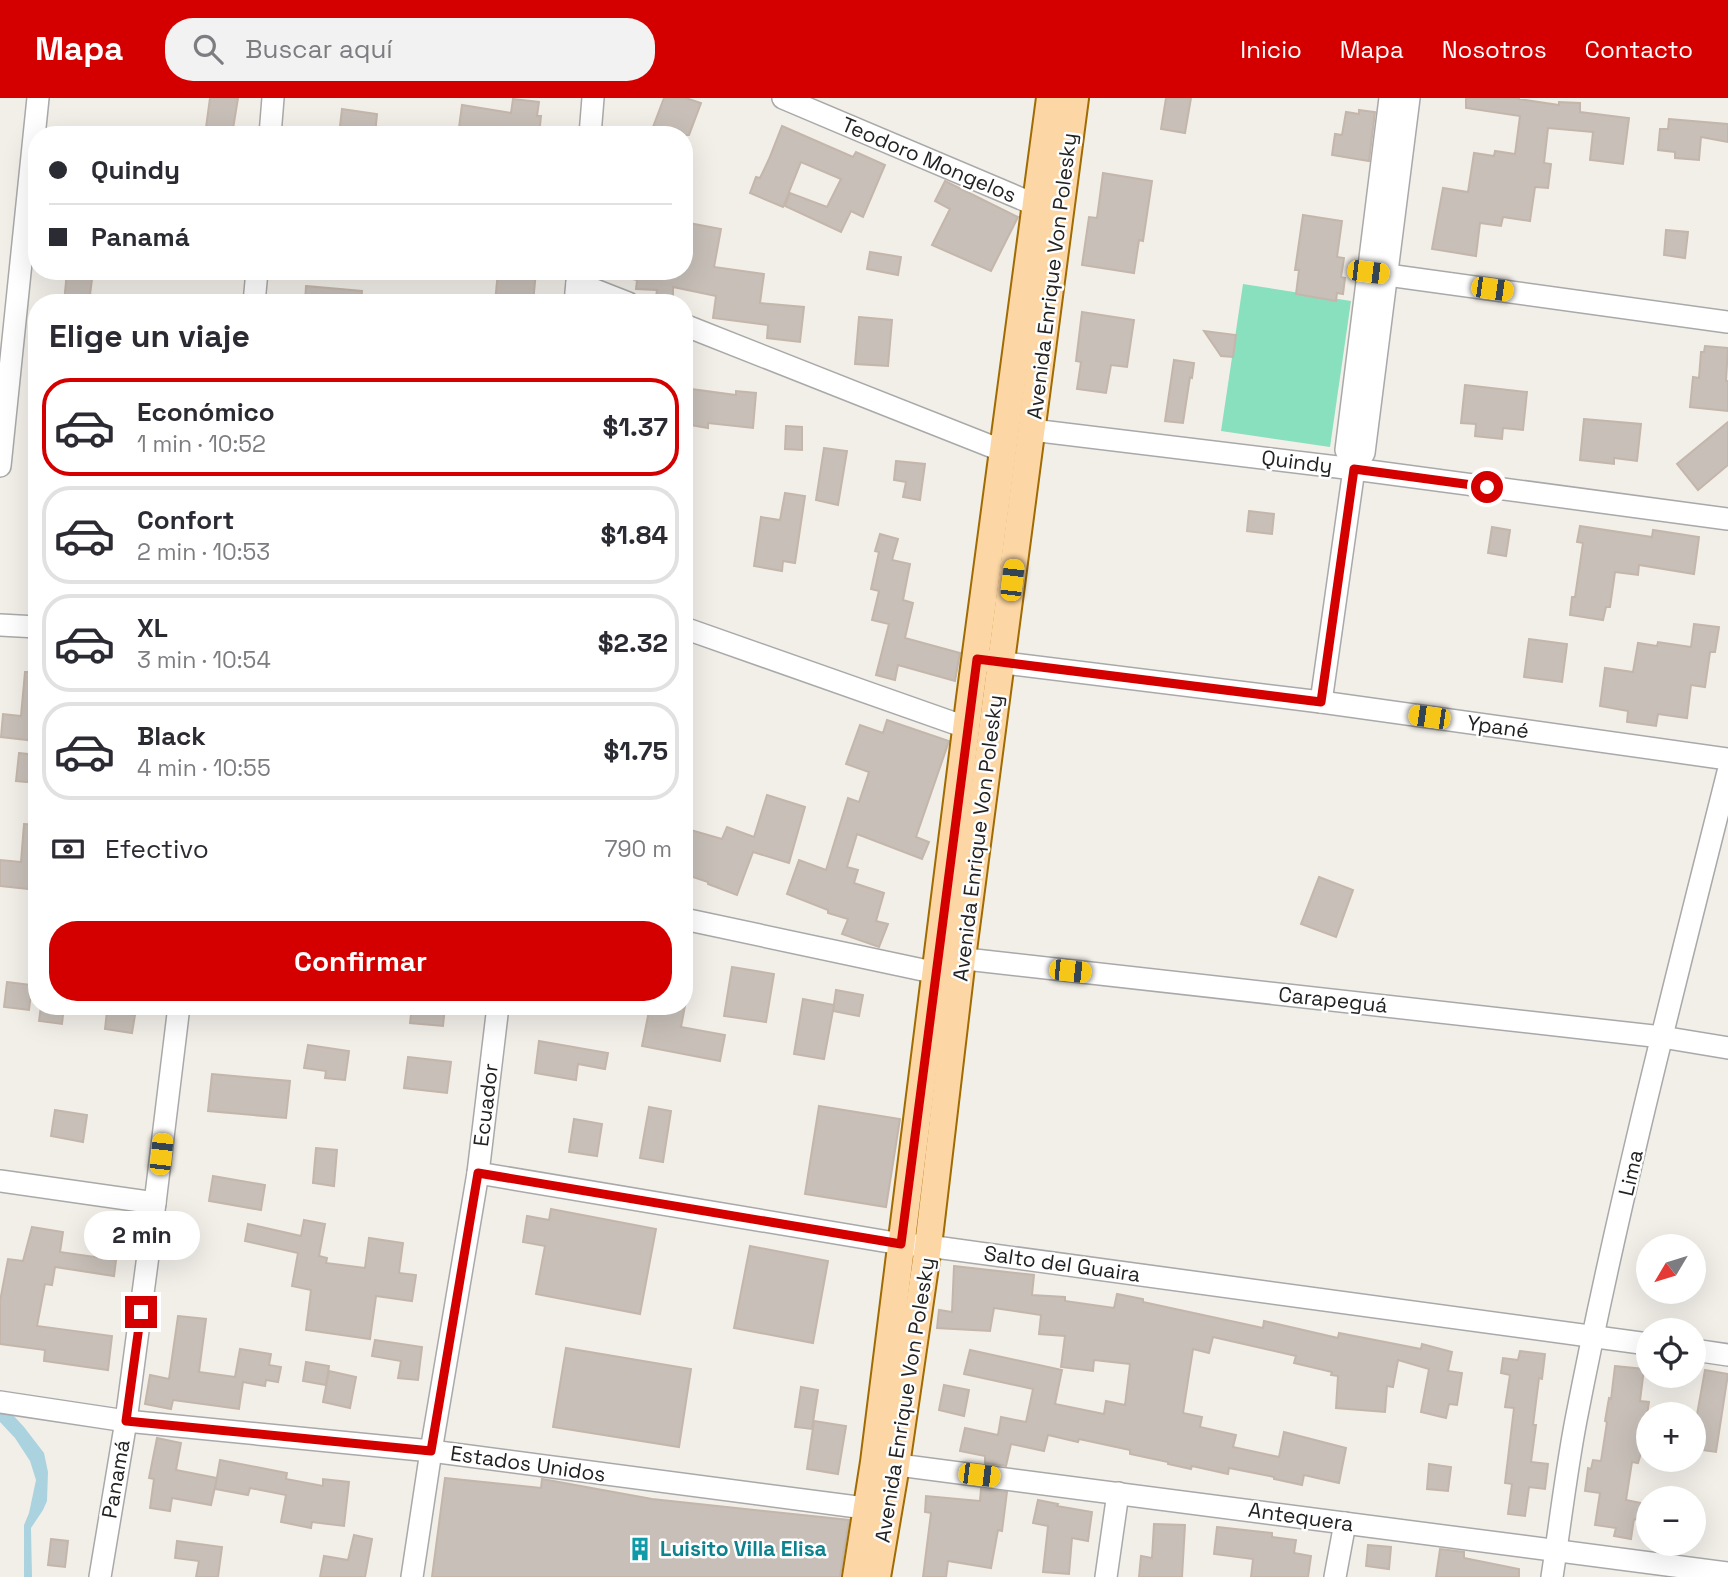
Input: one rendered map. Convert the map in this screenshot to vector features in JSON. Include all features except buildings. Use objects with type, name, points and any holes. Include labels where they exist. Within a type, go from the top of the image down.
[{"type":"main road","name":"Avenida Enrique Von Polesky","points":[[1018,440],[1036,205],[1050,98]]},
{"type":"main road","name":"Avenida Enrique Von Polesky","points":[[885,1463],[901,1244],[946,962],[1018,440],[1074,98]]},
{"type":"main road","name":"Avenida Enrique Von Polesky","points":[[856,1577],[877,1510],[928,1246],[946,962],[968,728],[989,661]]},
{"type":"main road","name":"Avenida Enrique Von Polesky","points":[[877,1510],[877,1577]]},
{"type":"street","points":[[35,126],[38,98]]},
{"type":"street","points":[[271,126],[273,98]]},
{"type":"street","points":[[591,126],[593,98]]},
{"type":"street","name":"Teodoro Mongelos","points":[[783,98],[1036,205]]},
{"type":"street","points":[[1321,702],[1354,469],[1364,453],[1390,98]]},
{"type":"street","points":[[1378,273],[1409,98]]},
{"type":"street","points":[[0,466],[28,195]]},
{"type":"street","points":[[1378,273],[1728,322]]},
{"type":"street","points":[[577,286],[601,294]]},
{"type":"street","name":"Quindy","points":[[693,328],[1018,440],[1354,469],[1728,519]]},
{"type":"street","points":[[0,625],[28,627]]},
{"type":"street","points":[[693,631],[968,728]]},
{"type":"street","name":"Ypané","points":[[989,661],[1321,702],[1728,759]]},
{"type":"street","name":"Lima","points":[[1552,1577],[1575,1424],[1593,1337],[1662,1037],[1728,772]]},
{"type":"street","name":"Carapeguá","points":[[693,920],[946,962],[1662,1037],[1728,1048]]},
{"type":"street","name":"Panamá","points":[[100,1577],[126,1421],[178,1015]]},
{"type":"street","name":"Ecuador","points":[[412,1577],[478,1173],[497,1015]]},
{"type":"street","name":"Salto del Guaira","points":[[478,1173],[901,1244],[1636,1342]]},
{"type":"street","points":[[0,1181],[155,1203]]},
{"type":"street","points":[[1706,1351],[1728,1354]]},
{"type":"street","name":"Estados Unidos","points":[[0,1402],[126,1421],[431,1451],[877,1510]]},
{"type":"street","name":"Antequera","points":[[885,1463],[1728,1573]]},
{"type":"street","points":[[1106,1577],[1118,1493]]},
{"type":"street","points":[[1335,1577],[1345,1523]]},
{"type":"green space","points":[[1243,284],[1351,301],[1330,447],[1221,431]]},
{"type":"water","points":[[0,1401],[44,1453],[48,1472],[47,1501],[31,1528],[32,1577],[24,1577],[24,1525],[36,1480],[30,1461],[15,1438],[0,1422]]},
{"type":"place","name":"Luisito Villa Elisa","points":[[640,1549]]},
{"type":"route","points":[[141,1312],[126,1421],[431,1451],[478,1173],[901,1244],[977,659],[1321,702],[1354,469],[1487,487]]}]
